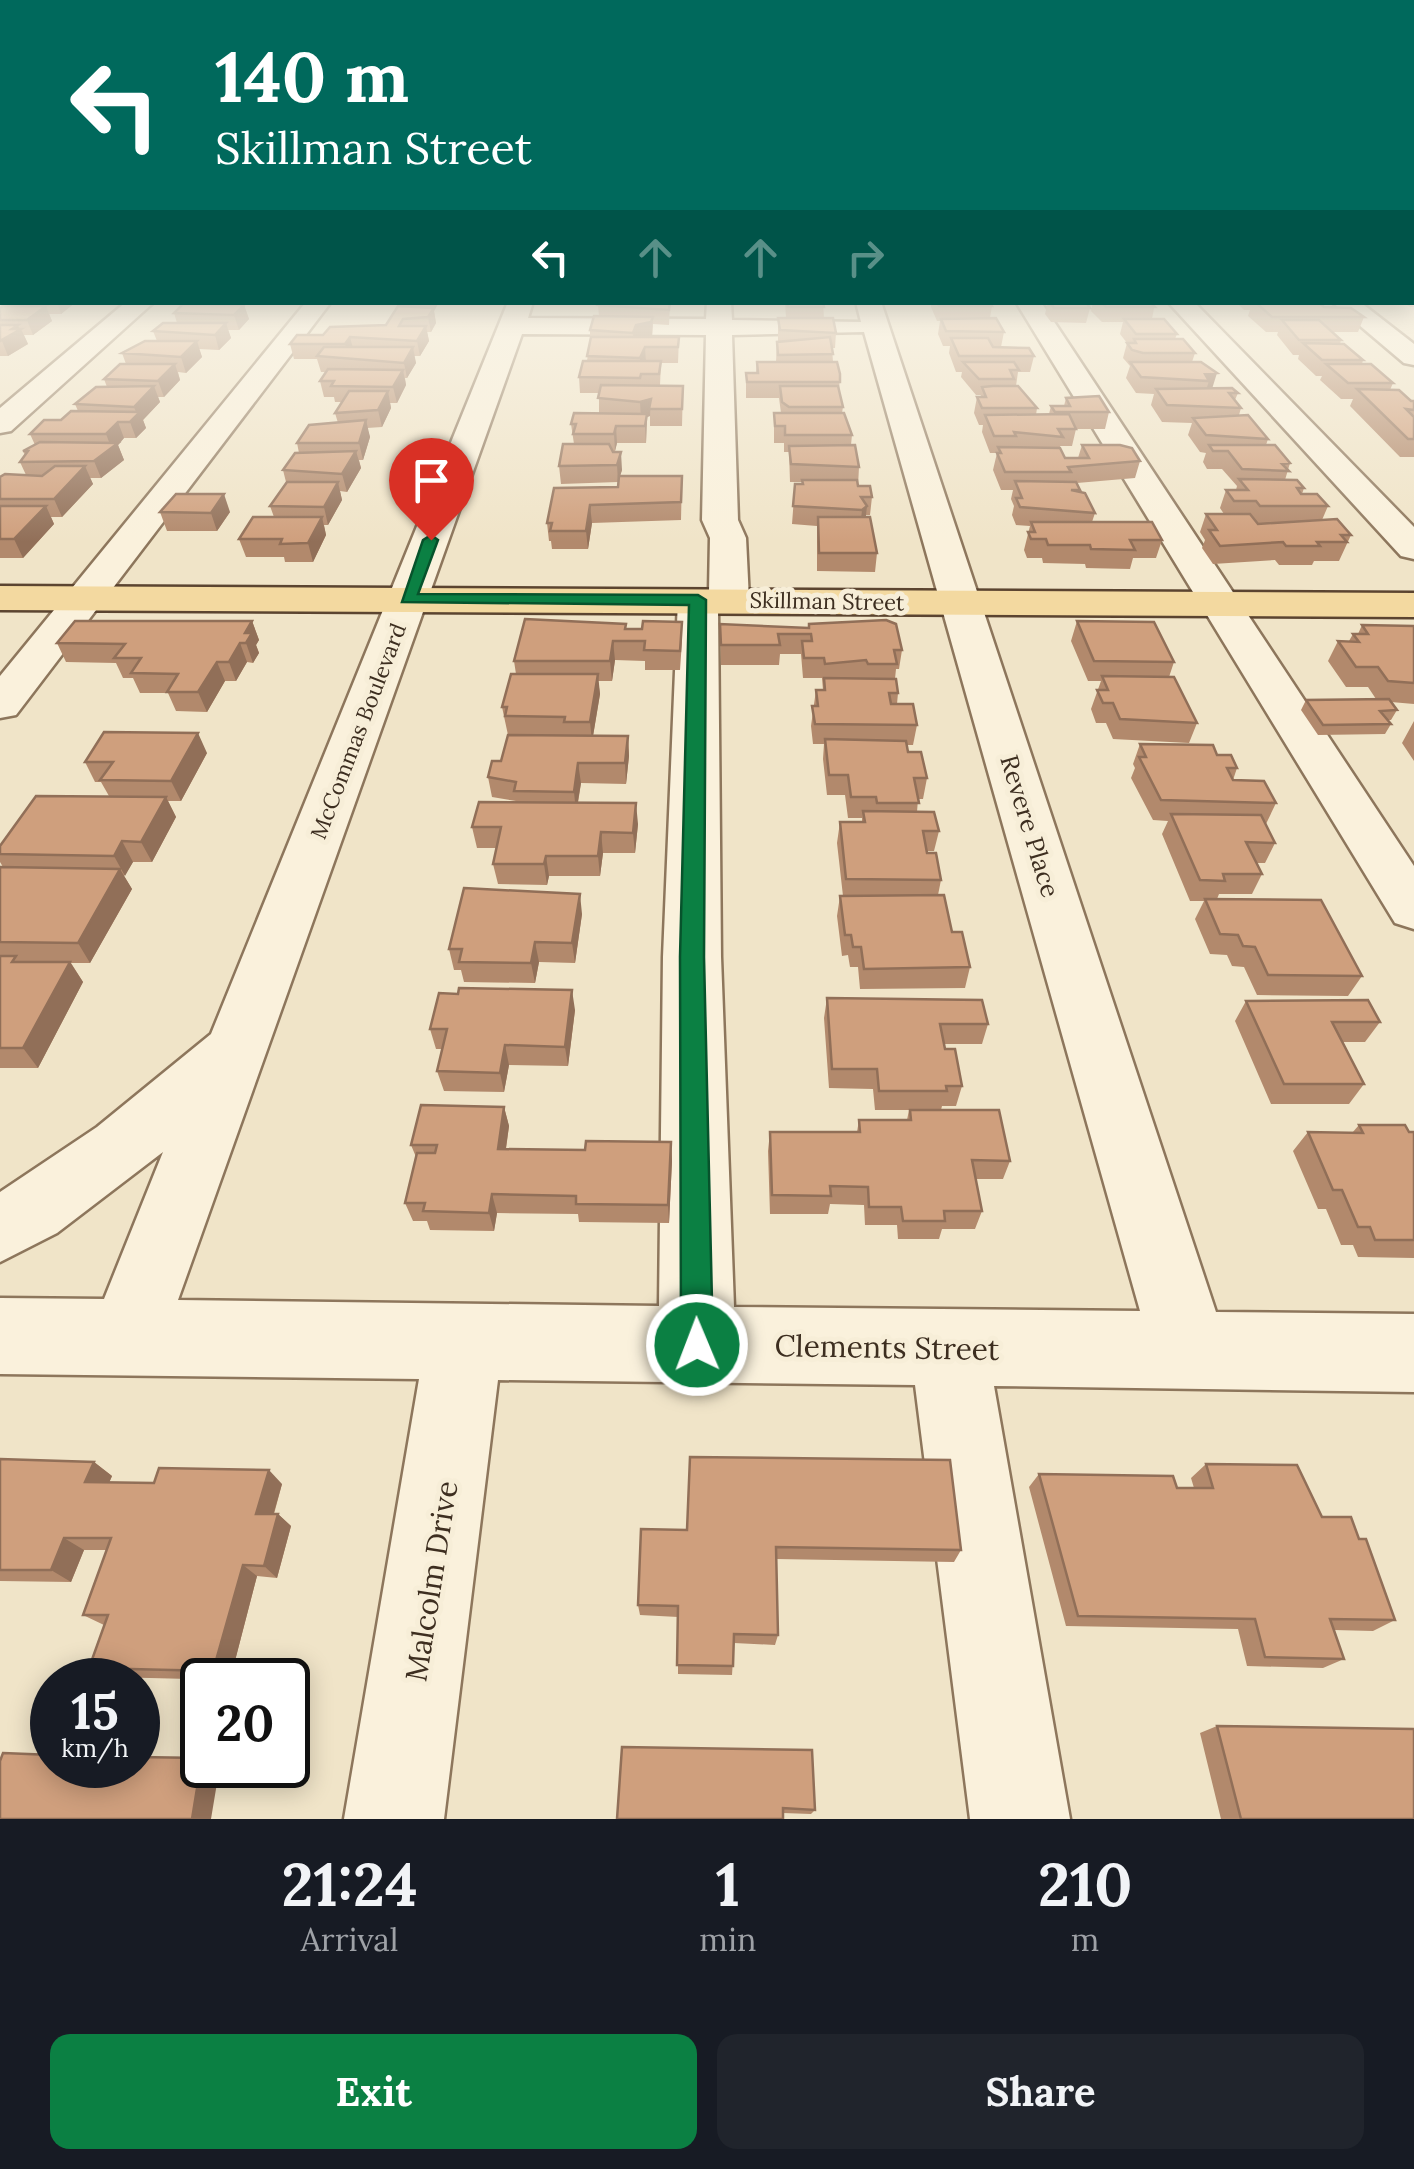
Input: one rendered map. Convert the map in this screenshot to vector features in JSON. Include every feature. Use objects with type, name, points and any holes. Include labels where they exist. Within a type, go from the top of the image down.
[{"type":"main road","name":"Skillman Street","points":[[0,598],[1414,605]]},
{"type":"street","points":[[0,424],[61,372]]},
{"type":"street","points":[[0,705],[264,372]]},
{"type":"street","name":"McCommas Boulevard","points":[[126,1338],[495,372]]},
{"type":"street","points":[[697,1345],[692,957],[713,600],[728,538],[720,520],[719,372]]},
{"type":"street","name":"Revere Place","points":[[890,372],[1190,1351]]},
{"type":"street","points":[[1072,372],[1414,910]]},
{"type":"street","points":[[1246,372],[1414,548]]},
{"type":"street","name":"McCommas Boulevard","points":[[0,1229],[46,1204],[135,1139],[237,1048]]},
{"type":"street","name":"Clements Street","points":[[0,1336],[1413,1355]]},
{"type":"street","name":"Malcolm Drive","points":[[394,1819],[464,1342]]},
{"type":"street","points":[[950,1348],[1020,1819]]},
{"type":"building","points":[[112,372],[167,372],[158,381],[104,379]]},
{"type":"building","points":[[326,372],[402,372],[393,387],[331,386],[334,381],[320,381]]},
{"type":"building","points":[[580,372],[659,372],[641,374],[640,378],[579,377]]},
{"type":"building","points":[[839,372],[840,382],[747,382],[746,373]]},
{"type":"building","points":[[972,372],[1011,372],[1014,379],[979,379]]},
{"type":"building","points":[[1137,372],[1217,373],[1205,374],[1209,381],[1141,377]]},
{"type":"building","points":[[1335,372],[1380,372],[1393,383],[1348,383]]},
{"type":"building","points":[[601,385],[683,386],[682,409],[649,409],[651,399],[640,402],[598,398]]},
{"type":"building","points":[[154,386],[134,407],[75,404],[96,387]]},
{"type":"building","points":[[780,386],[838,386],[843,407],[789,407],[782,402]]},
{"type":"building","points":[[1018,386],[1037,408],[982,408],[977,397],[986,397],[982,387]]},
{"type":"building","points":[[1232,388],[1238,393],[1229,393],[1241,408],[1167,405],[1156,389]]},
{"type":"building","points":[[1357,389],[1399,390],[1414,401],[1414,410],[1406,409],[1414,417],[1414,439],[1408,439]]},
{"type":"building","points":[[349,391],[388,391],[378,410],[335,413]]},
{"type":"building","points":[[1099,396],[1109,412],[1055,412],[1051,406],[1070,406],[1066,398]]},
{"type":"building","points":[[71,411],[140,412],[130,422],[118,422],[106,434],[30,434],[44,420],[61,420]]},
{"type":"building","points":[[574,413],[647,414],[645,426],[616,426],[614,434],[573,434]]},
{"type":"building","points":[[774,413],[844,413],[852,435],[785,435],[785,426],[775,426]]},
{"type":"building","points":[[1069,414],[1076,429],[1058,429],[1063,437],[1014,432],[1016,436],[994,436],[985,415]]},
{"type":"building","points":[[1248,415],[1268,439],[1206,435],[1193,418]]},
{"type":"building","points":[[366,420],[359,443],[297,443],[309,425]]},
{"type":"building","points":[[40,442],[118,443],[94,461],[20,462],[28,451],[23,451]]},
{"type":"building","points":[[563,444],[609,444],[613,452],[621,452],[617,465],[559,466]]},
{"type":"building","points":[[855,445],[859,467],[791,464],[789,446]]},
{"type":"building","points":[[1082,445],[1132,448],[1140,461],[1068,467],[1071,472],[1005,472],[997,453],[1001,453],[998,447],[1060,448],[1065,458],[1089,458]]},
{"type":"building","points":[[1209,445],[1275,445],[1290,463],[1282,464],[1289,471],[1242,469],[1228,451],[1213,451]]},
{"type":"building","points":[[356,451],[342,474],[283,470],[295,453]]},
{"type":"building","points":[[55,466],[85,466],[54,499],[0,499],[0,477],[5,474],[42,476]]},
{"type":"building","points":[[619,476],[682,476],[681,502],[590,505],[586,531],[550,531],[552,523],[547,523],[554,488],[618,487]]},
{"type":"building","points":[[1239,479],[1297,480],[1304,488],[1297,488],[1301,494],[1317,494],[1328,506],[1260,506],[1256,501],[1234,501],[1226,490],[1248,490]]},
{"type":"building","points":[[802,480],[857,480],[858,486],[870,486],[872,497],[861,497],[867,506],[862,510],[793,506],[795,484],[803,484]]},
{"type":"building","points":[[1015,481],[1076,482],[1080,490],[1071,490],[1085,493],[1095,513],[1020,507],[1016,498],[1022,498]]},
{"type":"building","points":[[287,482],[338,482],[324,507],[270,506]]},
{"type":"building","points":[[176,494],[224,494],[211,513],[160,512]]},
{"type":"building","points":[[0,506],[46,506],[14,539],[0,539]]},
{"type":"building","points":[[1206,514],[1250,514],[1258,524],[1337,519],[1351,535],[1341,535],[1347,542],[1317,542],[1320,546],[1286,546],[1283,542],[1220,546],[1209,530],[1217,530]]},
{"type":"building","points":[[253,517],[322,517],[308,543],[280,544],[282,539],[239,539]]},
{"type":"building","points":[[818,517],[870,517],[877,553],[819,553]]},
{"type":"building","points":[[1031,522],[1152,522],[1162,540],[1130,540],[1135,550],[1048,545],[1046,539],[1031,539],[1028,532],[1035,532]]},
{"type":"building","points":[[525,619],[626,624],[625,629],[642,629],[643,621],[682,622],[680,651],[644,650],[645,641],[613,641],[610,661],[514,661]]},
{"type":"building","points":[[886,620],[896,624],[902,650],[894,650],[897,664],[868,664],[866,660],[825,664],[824,658],[804,658],[802,641],[812,641],[811,634],[778,634],[780,645],[721,645],[720,624],[809,628],[809,624]]},
{"type":"building","points":[[75,621],[252,621],[245,633],[252,633],[246,643],[240,643],[229,662],[217,662],[198,692],[167,692],[178,674],[131,673],[141,658],[114,658],[125,644],[57,643]]},
{"type":"building","points":[[1077,621],[1154,622],[1174,662],[1094,661]]},
{"type":"building","points":[[1362,625],[1414,626],[1414,683],[1388,681],[1378,667],[1356,667],[1338,641],[1359,642],[1353,634],[1368,634]]},
{"type":"building","points":[[511,674],[598,674],[590,722],[564,722],[565,717],[505,716],[507,707],[502,707]]},
{"type":"building","points":[[1102,676],[1174,677],[1197,723],[1120,719],[1113,703],[1103,703],[1097,690],[1108,690]]},
{"type":"building","points":[[824,678],[896,679],[898,693],[889,693],[891,704],[913,704],[917,725],[815,724],[812,706],[818,706],[816,690],[825,690]]},
{"type":"building","points":[[1389,699],[1397,710],[1380,711],[1391,724],[1323,725],[1306,700]]},
{"type":"building","points":[[104,732],[198,733],[171,781],[100,780],[113,762],[85,762]]},
{"type":"building","points":[[508,735],[628,736],[625,763],[578,763],[574,792],[514,791],[516,782],[488,777],[492,761],[501,761]]},
{"type":"building","points":[[825,739],[906,741],[908,752],[921,752],[927,778],[914,778],[919,803],[877,803],[876,797],[851,797],[848,775],[829,775]]},
{"type":"building","points":[[1140,744],[1213,745],[1217,755],[1231,755],[1237,768],[1227,768],[1233,780],[1264,781],[1276,803],[1161,800],[1139,757],[1146,757]]},
{"type":"building","points":[[36,796],[166,797],[141,842],[122,841],[114,856],[0,854],[0,846]]},
{"type":"building","points":[[479,802],[636,803],[633,833],[601,832],[598,856],[546,856],[544,864],[493,864],[501,827],[472,827]]},
{"type":"building","points":[[863,811],[934,812],[939,831],[923,831],[927,853],[936,853],[941,880],[846,879],[840,822],[865,822]]},
{"type":"building","points":[[1171,814],[1261,815],[1275,843],[1246,842],[1262,874],[1223,874],[1225,881],[1200,880]]},
{"type":"building","points":[[0,867],[120,869],[78,943],[0,942]]},
{"type":"building","points":[[464,888],[580,894],[572,943],[535,942],[531,963],[459,962],[462,949],[449,949]]},
{"type":"building","points":[[944,895],[952,932],[962,932],[970,967],[864,969],[861,947],[853,947],[851,935],[845,935],[840,896]]},
{"type":"building","points":[[1205,899],[1321,900],[1362,976],[1268,975],[1255,947],[1243,946],[1238,935],[1220,934]]},
{"type":"building","points":[[0,956],[16,956],[12,962],[70,962],[23,1048],[0,1048]]},
{"type":"building","points":[[459,988],[572,990],[565,1047],[505,1045],[500,1073],[437,1071],[447,1029],[430,1029],[439,993],[458,994]]},
{"type":"building","points":[[827,998],[982,1000],[988,1024],[940,1024],[945,1049],[955,1049],[962,1086],[946,1086],[947,1091],[879,1091],[877,1069],[832,1069]]},
{"type":"building","points":[[1368,1000],[1380,1022],[1332,1022],[1364,1084],[1284,1084],[1246,1001]]},
{"type":"building","points":[[421,1105],[504,1107],[498,1149],[585,1150],[586,1141],[671,1142],[668,1205],[576,1204],[576,1196],[492,1194],[489,1213],[423,1211],[425,1203],[405,1203],[417,1153],[435,1153],[437,1145],[411,1145]]},
{"type":"building","points":[[910,1110],[999,1110],[1010,1161],[972,1160],[982,1211],[944,1211],[945,1221],[903,1221],[901,1207],[869,1207],[868,1187],[830,1186],[831,1196],[772,1195],[770,1132],[860,1132],[859,1120],[911,1120]]},
{"type":"building","points":[[1359,1125],[1405,1125],[1409,1132],[1414,1132],[1414,1240],[1375,1240],[1370,1227],[1358,1227],[1342,1190],[1333,1190],[1308,1132],[1363,1133]]},
{"type":"building","points":[[690,1457],[950,1460],[961,1550],[776,1547],[778,1635],[734,1634],[733,1666],[677,1665],[678,1606],[638,1605],[641,1529],[687,1530]]},
{"type":"building","points":[[0,1459],[94,1462],[85,1482],[154,1483],[159,1468],[269,1470],[256,1514],[278,1514],[264,1566],[243,1565],[217,1658],[180,1658],[180,1670],[160,1670],[160,1658],[93,1658],[108,1615],[83,1615],[111,1538],[64,1538],[51,1570],[0,1570]]},
{"type":"building","points":[[1206,1464],[1297,1465],[1322,1517],[1351,1517],[1359,1539],[1366,1539],[1395,1620],[1330,1619],[1344,1659],[1265,1657],[1255,1619],[1078,1616],[1039,1474],[1173,1476],[1177,1488],[1213,1488]]},
{"type":"building","points":[[1217,1726],[1414,1729],[1414,1819],[1241,1819]]},
{"type":"building","points":[[622,1747],[812,1750],[815,1810],[783,1808],[783,1819],[617,1819]]},
{"type":"building","points":[[3,1753],[30,1754],[30,1788],[160,1788],[160,1757],[180,1758],[180,1788],[197,1788],[192,1819],[0,1819]]},
{"type":"route","points":[[431,540],[408,599],[698,600],[692,957],[697,1345]]}]
